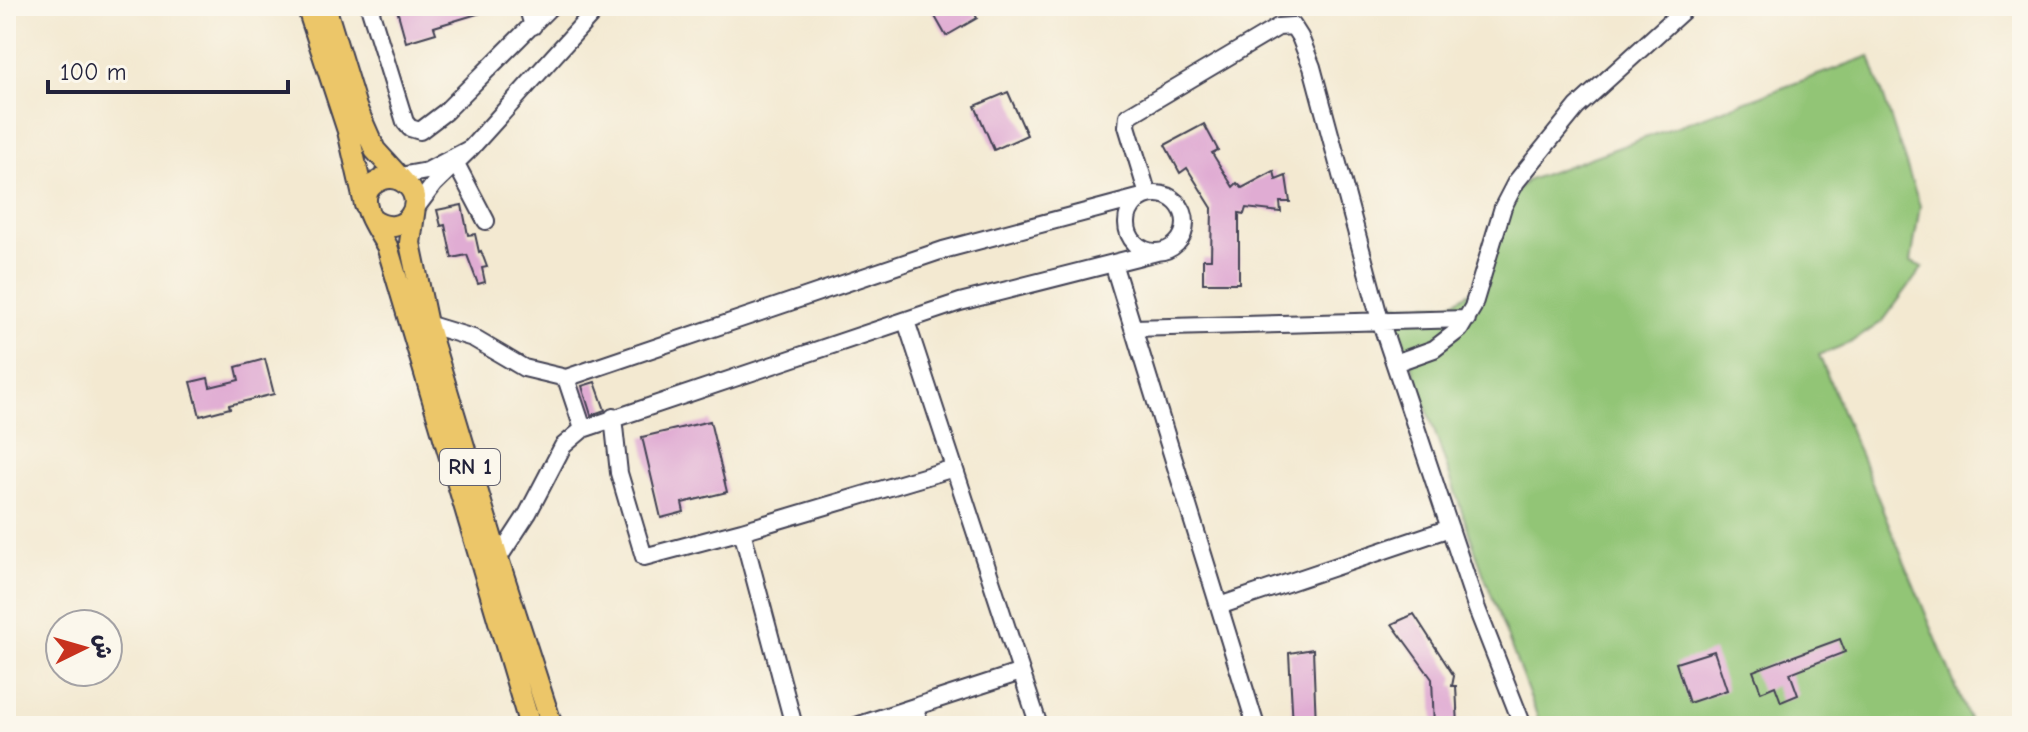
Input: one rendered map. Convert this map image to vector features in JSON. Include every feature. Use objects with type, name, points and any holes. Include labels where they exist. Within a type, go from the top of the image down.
[{"type":"main road","name":"RN 1","points":[[307,6],[348,131],[369,213],[387,246],[530,726]]},
{"type":"main road","points":[[325,6],[356,107],[375,150],[397,179],[410,188],[414,208],[408,219],[395,227],[379,225],[369,213],[369,190],[374,184],[397,179]]},
{"type":"main road","name":"RN 1","points":[[414,208],[410,243],[427,324],[552,726]]},
{"type":"street","points":[[369,6],[405,122],[416,131],[427,128],[445,112],[551,6]]},
{"type":"street","points":[[527,6],[533,26]]},
{"type":"street","points":[[397,179],[454,160],[471,148],[599,6]]},
{"type":"street","points":[[1395,363],[1434,349],[1451,339],[1467,319],[1503,207],[1516,182],[1577,107],[1688,6]]},
{"type":"street","points":[[1145,196],[1127,126],[1128,116],[1278,27],[1293,26],[1312,67],[1380,320],[1477,609],[1523,726]]},
{"type":"street","points":[[414,208],[454,160]]},
{"type":"street","points":[[454,160],[486,221]]},
{"type":"street","points":[[427,324],[473,338],[524,368],[566,378],[943,250],[1145,196],[1165,195],[1180,205],[1185,223],[1180,240],[1174,247],[960,302],[583,429],[563,446],[528,513],[498,559]]},
{"type":"street","points":[[1145,196],[1129,211],[1128,230],[1138,247],[1157,252]]},
{"type":"street","points":[[1113,263],[1256,726]]},
{"type":"street","points":[[1133,328],[1467,319]]},
{"type":"street","points":[[906,321],[1039,726]]},
{"type":"street","points":[[566,378],[583,429]]},
{"type":"street","points":[[613,417],[619,473],[644,557],[954,468]]},
{"type":"street","points":[[1219,606],[1450,528]]},
{"type":"street","points":[[742,531],[794,726]]},
{"type":"street","points":[[856,726],[1021,672]]},
{"type":"street","points":[[914,707],[921,726]]},
{"type":"green space","points":[[1870,56],[1920,206],[1911,262],[1923,267],[1883,321],[1852,342],[1819,355],[1972,726],[1541,726],[1482,570],[1391,304],[1450,304],[1480,286],[1511,199],[1526,181]]},
{"type":"building","points":[[396,6],[494,6],[494,9],[434,27],[436,33],[406,42]]},
{"type":"building","points":[[929,6],[971,6],[977,18],[946,36]]},
{"type":"building","points":[[1008,92],[1027,135],[994,150],[975,106]]},
{"type":"building","points":[[1204,124],[1218,150],[1212,153],[1233,187],[1237,183],[1242,188],[1274,171],[1276,180],[1286,176],[1290,202],[1280,202],[1281,212],[1246,208],[1244,214],[1239,213],[1239,283],[1203,283],[1203,259],[1211,259],[1212,208],[1187,168],[1180,173],[1165,145]]},
{"type":"building","points":[[462,205],[468,235],[475,234],[487,267],[482,268],[485,282],[478,284],[467,255],[452,258],[445,225],[441,226],[437,210]]},
{"type":"building","points":[[265,359],[274,394],[200,416],[191,382],[208,378],[210,387],[239,380],[236,367]]},
{"type":"building","points":[[595,382],[605,410],[591,415],[582,386]]},
{"type":"building","points":[[710,421],[727,492],[682,503],[684,512],[661,518],[642,437]]},
{"type":"building","points":[[1414,614],[1454,676],[1452,686],[1456,686],[1458,726],[1434,726],[1432,679],[1392,624]]},
{"type":"building","points":[[1840,639],[1845,652],[1790,673],[1798,695],[1781,702],[1775,686],[1761,692],[1753,671]]},
{"type":"building","points":[[1313,649],[1316,726],[1293,726],[1289,653]]},
{"type":"building","points":[[1714,651],[1727,690],[1689,703],[1676,663]]}]
